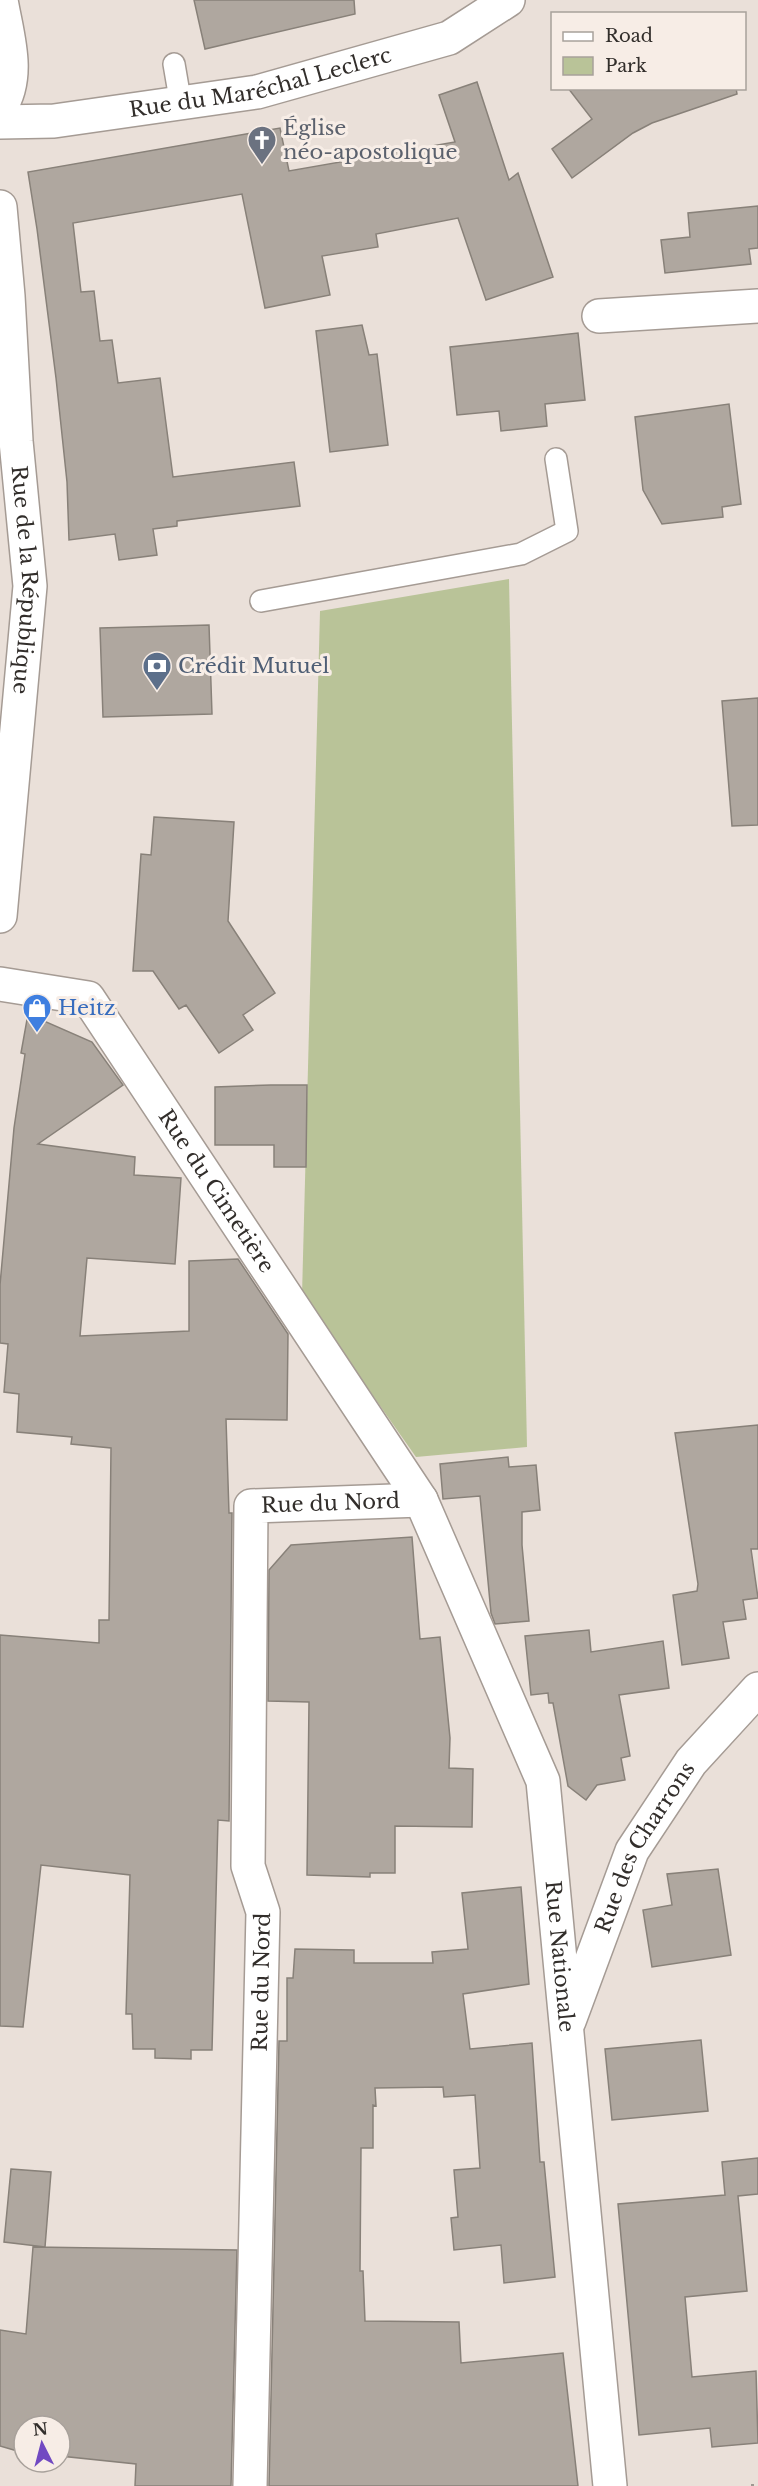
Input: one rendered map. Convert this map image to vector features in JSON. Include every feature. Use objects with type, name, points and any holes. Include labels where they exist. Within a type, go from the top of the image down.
[{"type":"street","points":[[0,108],[8,95],[13,70],[1,0]]},
{"type":"street","name":"Rue du Maréchal Leclerc","points":[[0,122],[54,121],[181,105],[257,92],[449,38],[508,0]]},
{"type":"street","name":"Rue de la République","points":[[0,207],[8,296],[16,441],[30,586],[1,904]]},
{"type":"street","points":[[599,316],[758,306]]},
{"type":"street","name":"Rue du Cimetière","points":[[0,984],[88,998],[393,1459]]},
{"type":"street","name":"Rue Nationale","points":[[393,1459],[421,1500],[543,1782],[610,2486]]},
{"type":"street","name":"Rue du Nord","points":[[250,2486],[262,1912],[248,1866],[251,1506],[421,1500]]},
{"type":"street","name":"Rue des Charrons","points":[[567,2028],[633,1851],[691,1762],[758,1689]]},
{"type":"lane","points":[[174,64],[181,105]]},
{"type":"lane","points":[[261,601],[521,554],[567,531],[556,459]]},
{"type":"path","points":[[751,2486],[757,2486]]},
{"type":"green space","points":[[509,579],[527,1447],[416,1457],[302,1295],[320,611]]},
{"type":"building","points":[[194,0],[354,0],[355,14],[205,49]]},
{"type":"building","points":[[477,82],[509,180],[518,173],[553,277],[486,300],[458,218],[376,234],[378,247],[322,256],[330,295],[265,308],[242,194],[73,223],[81,292],[94,291],[100,341],[112,340],[118,383],[160,378],[173,477],[294,462],[300,506],[177,521],[177,526],[153,529],[157,555],[119,560],[115,534],[69,540],[67,482],[56,378],[28,172],[280,128],[289,171],[455,142],[439,95]]},
{"type":"building","points":[[570,90],[736,90],[737,94],[652,123],[633,133],[572,178],[552,149],[592,119]]},
{"type":"building","points":[[758,206],[758,248],[749,249],[751,264],[665,273],[661,240],[690,237],[688,213]]},
{"type":"building","points":[[362,325],[369,355],[377,354],[388,445],[330,452],[316,331]]},
{"type":"building","points":[[578,333],[585,400],[545,404],[547,426],[501,431],[499,411],[457,415],[450,347]]},
{"type":"building","points":[[729,404],[741,504],[722,507],[723,517],[662,524],[643,490],[635,417]]},
{"type":"building","name":"Crédit Mutuel","points":[[209,625],[212,714],[103,717],[100,628]]},
{"type":"building","points":[[758,698],[758,825],[732,826],[722,701]]},
{"type":"building","points":[[154,817],[234,822],[228,921],[275,993],[243,1015],[253,1030],[219,1053],[186,1005],[179,1009],[153,971],[133,971],[141,854],[151,855]]},
{"type":"building","points":[[28,1014],[92,1042],[123,1085],[38,1144],[135,1157],[134,1175],[181,1178],[175,1264],[87,1258],[80,1336],[189,1331],[189,1261],[238,1259],[288,1334],[287,1420],[226,1419],[229,1513],[232,1513],[229,1821],[218,1820],[212,2050],[191,2050],[191,2059],[155,2058],[155,2049],[133,2049],[132,2014],[126,2014],[130,1875],[41,1865],[23,2027],[0,2026],[0,1635],[99,1643],[99,1620],[109,1620],[111,1448],[71,1444],[72,1437],[17,1432],[19,1394],[4,1392],[8,1344],[0,1343],[0,1285],[14,1128],[25,1054],[21,1053]]},
{"type":"building","points":[[307,1085],[306,1167],[274,1167],[274,1145],[215,1145],[215,1087]]},
{"type":"building","points":[[758,1425],[758,1549],[751,1549],[758,1598],[743,1600],[746,1619],[723,1622],[729,1658],[682,1665],[673,1595],[697,1591],[698,1584],[675,1433]]},
{"type":"building","points":[[508,1457],[509,1467],[536,1465],[540,1510],[522,1512],[522,1545],[529,1621],[495,1624],[491,1613],[480,1496],[443,1499],[440,1464]]},
{"type":"building","points":[[412,1537],[420,1639],[440,1637],[450,1738],[449,1768],[473,1769],[472,1827],[395,1826],[395,1873],[370,1873],[370,1877],[307,1875],[309,1702],[268,1701],[269,1570],[291,1545]]},
{"type":"building","points":[[589,1630],[591,1652],[663,1641],[669,1688],[619,1695],[630,1756],[621,1758],[625,1780],[597,1785],[586,1800],[568,1786],[553,1703],[549,1703],[548,1693],[531,1695],[525,1636]]},
{"type":"building","points":[[718,1869],[731,1955],[652,1967],[643,1910],[672,1905],[667,1874]]},
{"type":"building","points":[[521,1887],[529,1984],[463,1994],[470,2049],[532,2043],[540,2162],[544,2162],[555,2277],[504,2283],[501,2245],[454,2250],[451,2218],[458,2217],[454,2170],[480,2168],[475,2095],[444,2097],[443,2087],[375,2088],[373,2148],[361,2148],[360,2271],[363,2271],[365,2321],[459,2322],[461,2363],[563,2353],[578,2486],[269,2486],[279,2041],[287,2041],[287,1978],[293,1978],[295,1949],[354,1950],[354,1963],[433,1963],[432,1952],[468,1949],[462,1893]]},
{"type":"building","points":[[701,2040],[708,2111],[612,2120],[605,2049]]},
{"type":"building","points":[[758,2158],[758,2194],[738,2196],[747,2291],[685,2297],[692,2377],[756,2371],[758,2443],[712,2447],[710,2428],[639,2435],[618,2204],[725,2195],[722,2162]]},
{"type":"building","points":[[11,2169],[51,2172],[45,2247],[4,2242]]},
{"type":"building","points":[[33,2247],[237,2250],[231,2486],[135,2486],[136,2464],[72,2457],[72,2414],[12,2414],[12,2450],[0,2446],[0,2330],[26,2334]]},
{"type":"place","name":"Église néo-apostolique","points":[[262,166]]},
{"type":"place","name":"Crédit Mutuel","points":[[157,692]]},
{"type":"place","name":"Heitz","points":[[37,1034]]}]
